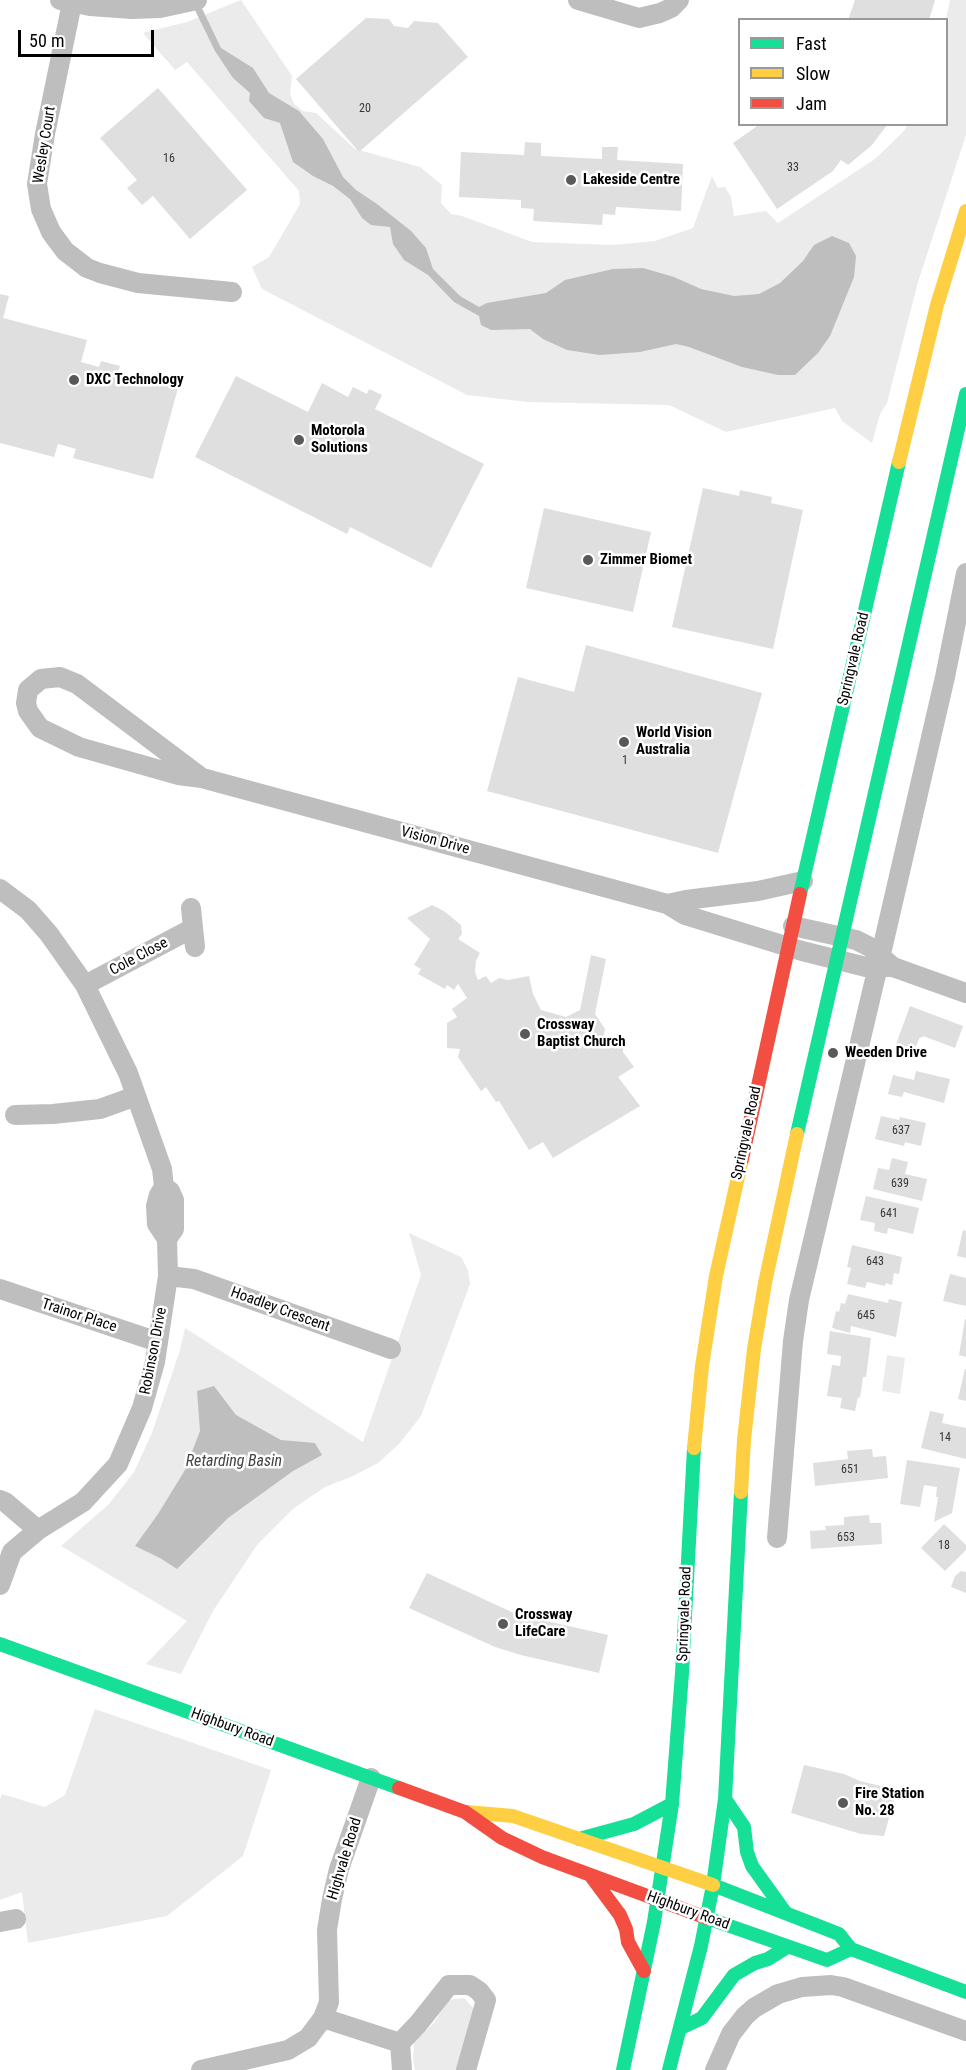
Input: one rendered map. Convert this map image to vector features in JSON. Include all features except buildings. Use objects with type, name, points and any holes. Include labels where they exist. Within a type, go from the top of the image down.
[{"type":"main road","name":"Springvale Road","points":[[623,2070],[658,1900],[672,1804],[682,1673],[691,1484],[705,1346],[721,1249],[913,400],[966,212]]},
{"type":"main road","points":[[943,287],[966,264]]},
{"type":"main road","points":[[669,2070],[707,1918],[725,1799],[741,1478],[754,1349],[778,1218],[966,394]]},
{"type":"main road","name":"Highbury Road","points":[[0,1644],[465,1812],[513,1816],[713,1885],[839,1934],[851,1949],[966,1992]]},
{"type":"main road","points":[[725,1799],[744,1827],[747,1852],[752,1866],[785,1912]]},
{"type":"main road","points":[[579,1839],[634,1824],[672,1804]]},
{"type":"main road","name":"Highbury Road","points":[[465,1812],[502,1838],[591,1876],[787,1947],[826,1960],[851,1949]]},
{"type":"main road","points":[[591,1876],[620,1915],[628,1942],[644,1971]]},
{"type":"main road","points":[[681,2028],[702,2018],[734,1975],[787,1947]]},
{"type":"street","points":[[66,2],[116,9],[160,8],[197,0]]},
{"type":"street","points":[[578,0],[639,18],[671,8],[679,0]]},
{"type":"street","name":"Wesley Court","points":[[66,2],[37,184],[41,209],[51,232],[65,251],[87,268],[100,273],[138,283],[232,292]]},
{"type":"street","points":[[777,1538],[793,1341],[799,1300],[884,963],[966,573]]},
{"type":"street","name":"Vision Drive","points":[[202,778],[77,684],[60,677],[41,679],[28,690],[26,703],[28,711],[40,728],[79,747],[667,904],[685,915],[788,947]]},
{"type":"street","name":"Vision Drive","points":[[667,904],[758,891],[803,881]]},
{"type":"street","name":"Robinson Drive","points":[[0,889],[28,910],[49,934],[85,985],[128,1073],[162,1169],[164,1187],[170,1191],[174,1200],[175,1218],[174,1229],[167,1239],[168,1276],[155,1362],[142,1408],[118,1464],[83,1502],[38,1530],[12,1552],[0,1585]]},
{"type":"street","name":"Cole Close","points":[[85,985],[194,938],[191,908]]},
{"type":"street","points":[[793,926],[856,940],[870,947],[884,963],[966,993]]},
{"type":"street","points":[[788,947],[867,967],[884,963]]},
{"type":"street","points":[[15,1115],[100,1109],[136,1096]]},
{"type":"street","name":"Hoadley Crescent","points":[[168,1276],[194,1279],[391,1349]]},
{"type":"street","name":"Trainor Place","points":[[0,1281],[158,1342]]},
{"type":"street","points":[[0,1500],[38,1530]]},
{"type":"street","name":"Highvale Road","points":[[201,2070],[288,2050],[308,2038],[323,2018],[329,2002],[327,1940],[332,1899],[339,1869],[371,1778]]},
{"type":"street","points":[[402,2070],[400,2043],[449,1985],[470,1985],[479,1990],[486,2000],[466,2070]]},
{"type":"street","points":[[715,2070],[725,2045],[737,2025],[754,2008],[778,1994],[802,1987],[831,1985],[843,1987],[966,2031]]},
{"type":"street","points":[[323,2018],[400,2043]]},
{"type":"shaded area","points":[[241,0],[292,76],[290,94],[294,104],[303,111],[316,113],[355,149],[420,167],[442,185],[441,203],[451,214],[532,242],[612,245],[655,241],[693,228],[712,176],[718,188],[725,187],[731,197],[734,216],[766,211],[778,223],[875,159],[906,126],[948,126],[946,18],[950,0],[966,0],[966,135],[918,282],[887,403],[880,414],[872,443],[842,421],[835,408],[726,432],[669,405],[528,402],[467,395],[262,289],[252,267],[269,257],[300,204],[299,191],[187,62],[175,70],[143,33],[187,22]]},
{"type":"shaded area","points":[[409,1233],[461,1257],[468,1270],[470,1284],[421,1416],[399,1444],[378,1463],[325,1487],[294,1508],[257,1545],[213,1611],[181,1674],[146,1664],[187,1621],[61,1546],[109,1504],[134,1472],[152,1433],[180,1350],[185,1328],[363,1442],[421,1275]]},
{"type":"shaded area","points":[[887,1355],[905,1358],[900,1394],[882,1391]]},
{"type":"shaded area","points":[[95,1709],[271,1770],[243,1856],[167,1916],[28,1943],[22,1892],[0,1900],[0,1799],[2,1794],[45,1807],[65,1795]]},
{"type":"shaded area","points":[[464,1998],[476,2011],[456,2070],[415,2070],[414,2042],[434,2023],[448,2000]]},
{"type":"water","points":[[190,0],[198,0],[221,48],[253,68],[269,93],[299,111],[323,139],[343,177],[356,190],[411,231],[426,248],[433,269],[460,296],[479,307],[487,303],[546,293],[565,280],[613,269],[643,268],[674,277],[701,289],[734,296],[759,294],[780,283],[803,261],[814,245],[832,236],[849,243],[856,256],[854,277],[830,336],[818,353],[795,375],[778,375],[742,367],[676,344],[640,352],[600,355],[567,350],[543,339],[530,329],[491,330],[481,325],[479,316],[454,302],[428,275],[404,260],[393,244],[390,227],[371,225],[362,218],[350,199],[293,162],[280,123],[264,118],[249,101],[250,93],[233,78],[215,51]]},
{"type":"water","name":"Retarding Basin","points":[[214,1386],[236,1415],[281,1440],[315,1443],[322,1455],[293,1471],[228,1518],[177,1569],[135,1546],[185,1470],[200,1431],[197,1391]]},
{"type":"traffic: fast","points":[[797,1134],[966,394]]},
{"type":"traffic: fast","points":[[800,894],[899,462]]},
{"type":"traffic: fast","points":[[623,2070],[654,1922],[672,1804],[682,1673],[694,1448]]},
{"type":"traffic: fast","points":[[669,2070],[701,1946],[713,1885],[725,1799],[741,1492]]},
{"type":"traffic: fast","points":[[0,1644],[399,1788]]},
{"type":"traffic: fast","points":[[725,1799],[744,1827],[747,1852],[752,1866],[785,1912]]},
{"type":"traffic: fast","points":[[579,1839],[634,1824],[672,1804]]},
{"type":"traffic: fast","points":[[713,1885],[839,1934],[851,1949],[966,1992]]},
{"type":"traffic: fast","points":[[707,1918],[827,1960],[851,1949]]},
{"type":"traffic: fast","points":[[681,2028],[702,2018],[734,1975],[787,1947]]},
{"type":"traffic: slow","points":[[899,462],[937,305],[966,211]]},
{"type":"traffic: slow","points":[[741,1492],[754,1349],[765,1283],[797,1134]]},
{"type":"traffic: slow","points":[[694,1448],[702,1366],[716,1276],[742,1159]]},
{"type":"traffic: slow","points":[[466,1812],[513,1816],[713,1885]]},
{"type":"traffic: jam","points":[[742,1159],[800,894]]},
{"type":"traffic: jam","points":[[399,1788],[465,1812],[502,1838],[542,1857],[707,1918]]},
{"type":"traffic: jam","points":[[591,1876],[620,1915],[628,1942],[644,1971]]},
{"type":"place","name":"Lakeside Centre","points":[[571,180]]},
{"type":"place","name":"DXC Technology","points":[[74,380]]},
{"type":"place","name":"Motorola Solutions","points":[[299,440]]},
{"type":"place","name":"Zimmer Biomet","points":[[588,560]]},
{"type":"place","name":"World Vision Australia","points":[[624,742]]},
{"type":"place","name":"Crossway Baptist Church","points":[[525,1034]]},
{"type":"place","name":"Weeden Drive","points":[[833,1053]]},
{"type":"place","name":"Crossway LifeCare","points":[[503,1624]]},
{"type":"place","name":"Fire Station No. 28","points":[[843,1803]]}]
